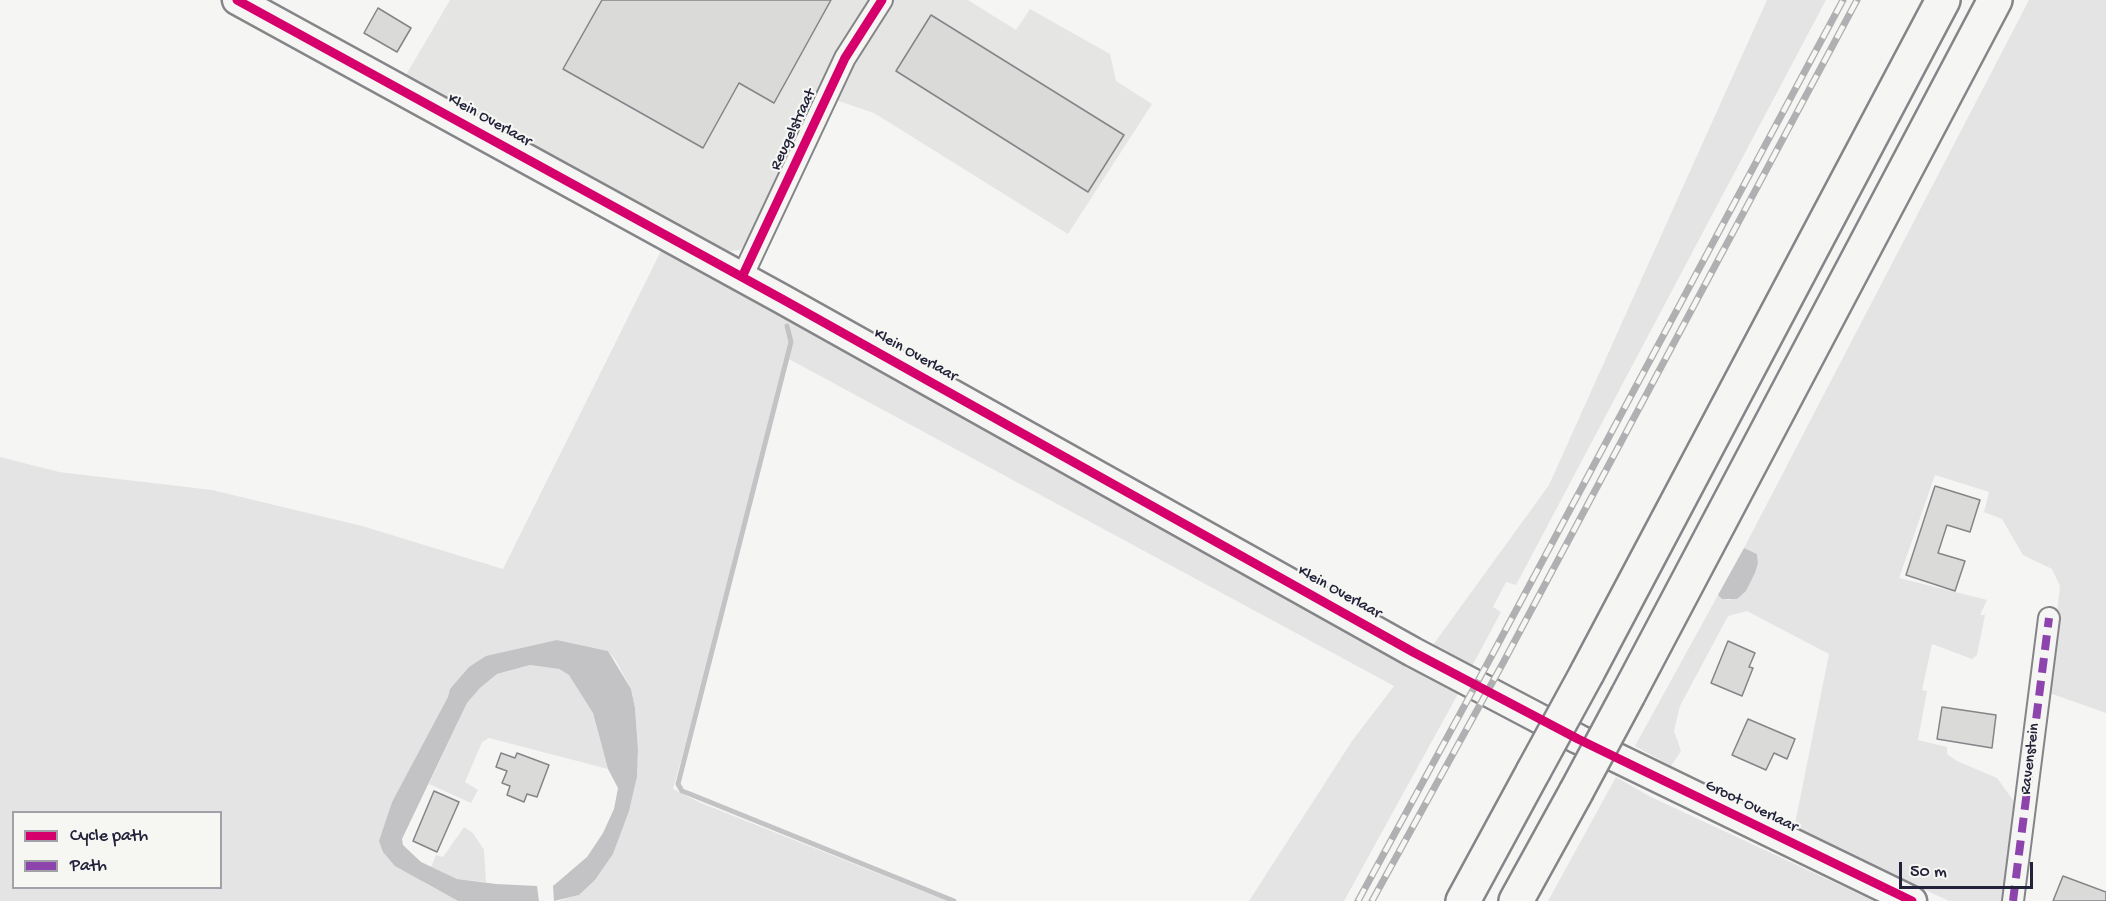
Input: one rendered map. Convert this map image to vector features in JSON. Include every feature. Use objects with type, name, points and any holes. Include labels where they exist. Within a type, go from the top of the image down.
[{"type":"highway","points":[[1463,901],[1587,673],[1943,0]]},
{"type":"highway","points":[[1516,901],[1628,695],[1995,0]]},
{"type":"main road","name":"Klein Overlaar","points":[[237,0],[742,277],[1413,652],[1578,739]]},
{"type":"main road","name":"Groot Overlaar","points":[[1578,739],[1912,901]]},
{"type":"street","name":"Reugelstraat","points":[[742,277],[845,58],[882,0]]},
{"type":"street","name":"Ravenstein","points":[[2013,901],[2049,618]]},
{"type":"shaded area","points":[[450,0],[873,0],[841,51],[749,238],[740,250],[726,252],[406,75]]},
{"type":"shaded area","points":[[887,0],[968,0],[1016,30],[1030,9],[1110,54],[1116,81],[1152,104],[1068,234],[874,113],[833,99]]},
{"type":"shaded area","points":[[1767,0],[1826,0],[1516,585],[1506,582],[1493,607],[1501,612],[1471,668],[1433,645],[1549,485]]},
{"type":"shaded area","points":[[2029,0],[2106,0],[2106,713],[2044,691],[2054,641],[2060,586],[2052,569],[2023,555],[2002,519],[1984,512],[1989,492],[1935,475],[1899,578],[1987,600],[1980,615],[1985,615],[1977,655],[1972,659],[1932,644],[1922,690],[1927,691],[1918,740],[1947,747],[1947,754],[1957,761],[1997,778],[2015,803],[2016,825],[2008,901],[1949,901],[1794,829],[1829,654],[1747,611],[1728,616],[1680,706],[1674,731],[1681,751],[1671,766],[1635,746],[1718,595],[1728,600],[1746,591],[1758,563],[1757,554],[1744,548]]},
{"type":"shaded area","points":[[662,249],[1459,692],[1344,901],[1249,901],[1352,741],[1394,686],[787,358],[725,602],[673,789],[701,803],[947,901],[558,901],[579,895],[595,880],[613,854],[629,810],[637,777],[638,749],[631,689],[616,661],[608,651],[557,640],[450,689],[449,697],[392,802],[380,841],[425,883],[458,901],[0,901],[0,457],[59,472],[212,490],[362,526],[503,569]]},
{"type":"shaded area","points":[[1744,548],[1757,554],[1758,563],[1755,573],[1746,591],[1737,599],[1722,599],[1718,595]]},
{"type":"shaded area","points":[[557,640],[608,651],[631,689],[638,749],[637,777],[629,811],[613,854],[595,880],[579,895],[554,901],[553,886],[587,857],[603,833],[614,809],[618,788],[608,769],[593,713],[569,675],[559,669],[530,665],[497,674],[467,703],[402,839],[403,845],[421,862],[457,879],[537,886],[539,901],[458,901],[395,866],[383,852],[379,841],[392,802],[448,697],[450,689],[469,667],[486,656]]},
{"type":"shaded area","points":[[530,665],[559,669],[569,675],[579,687],[593,713],[608,769],[489,738],[482,742],[465,782],[478,790],[471,803],[429,784],[467,703],[497,674]]},
{"type":"shaded area","points":[[1616,777],[1651,797],[1874,901],[1548,901]]},
{"type":"shaded area","points":[[464,827],[473,833],[484,850],[486,882],[457,879],[431,867],[436,855],[443,857]]},
{"type":"building","points":[[602,0],[831,0],[774,103],[739,83],[703,148],[563,69]]},
{"type":"building","points":[[378,8],[411,28],[397,52],[364,33]]},
{"type":"building","points":[[931,15],[1124,135],[1088,192],[896,71]]},
{"type":"building","points":[[1935,486],[1980,500],[1970,532],[1947,525],[1938,553],[1965,561],[1955,591],[1906,575]]},
{"type":"building","points":[[1728,641],[1755,653],[1749,667],[1753,668],[1742,696],[1711,683]]},
{"type":"building","points":[[1942,707],[1996,715],[1992,748],[1937,739]]},
{"type":"building","points":[[1748,719],[1795,739],[1787,759],[1774,753],[1766,770],[1732,755]]},
{"type":"building","points":[[501,753],[515,758],[517,753],[549,765],[537,797],[527,794],[524,802],[507,795],[510,786],[502,783],[507,771],[496,767]]},
{"type":"building","points":[[434,791],[459,802],[437,852],[413,841]]},
{"type":"building","points":[[2063,876],[2106,892],[2106,901],[2053,901]]},
{"type":"waterway","points":[[787,326],[791,342],[678,784],[682,791],[954,901]]},
{"type":"railway","points":[[1358,901],[1843,0]]},
{"type":"railway","points":[[1372,901],[1503,663],[1857,0]]},
{"type":"marked path","points":[[2013,901],[2049,618]]},
{"type":"cycle path","points":[[237,0],[782,299],[1413,652],[1578,739],[1912,901]]},
{"type":"cycle path","points":[[742,277],[845,58],[882,0]]}]
